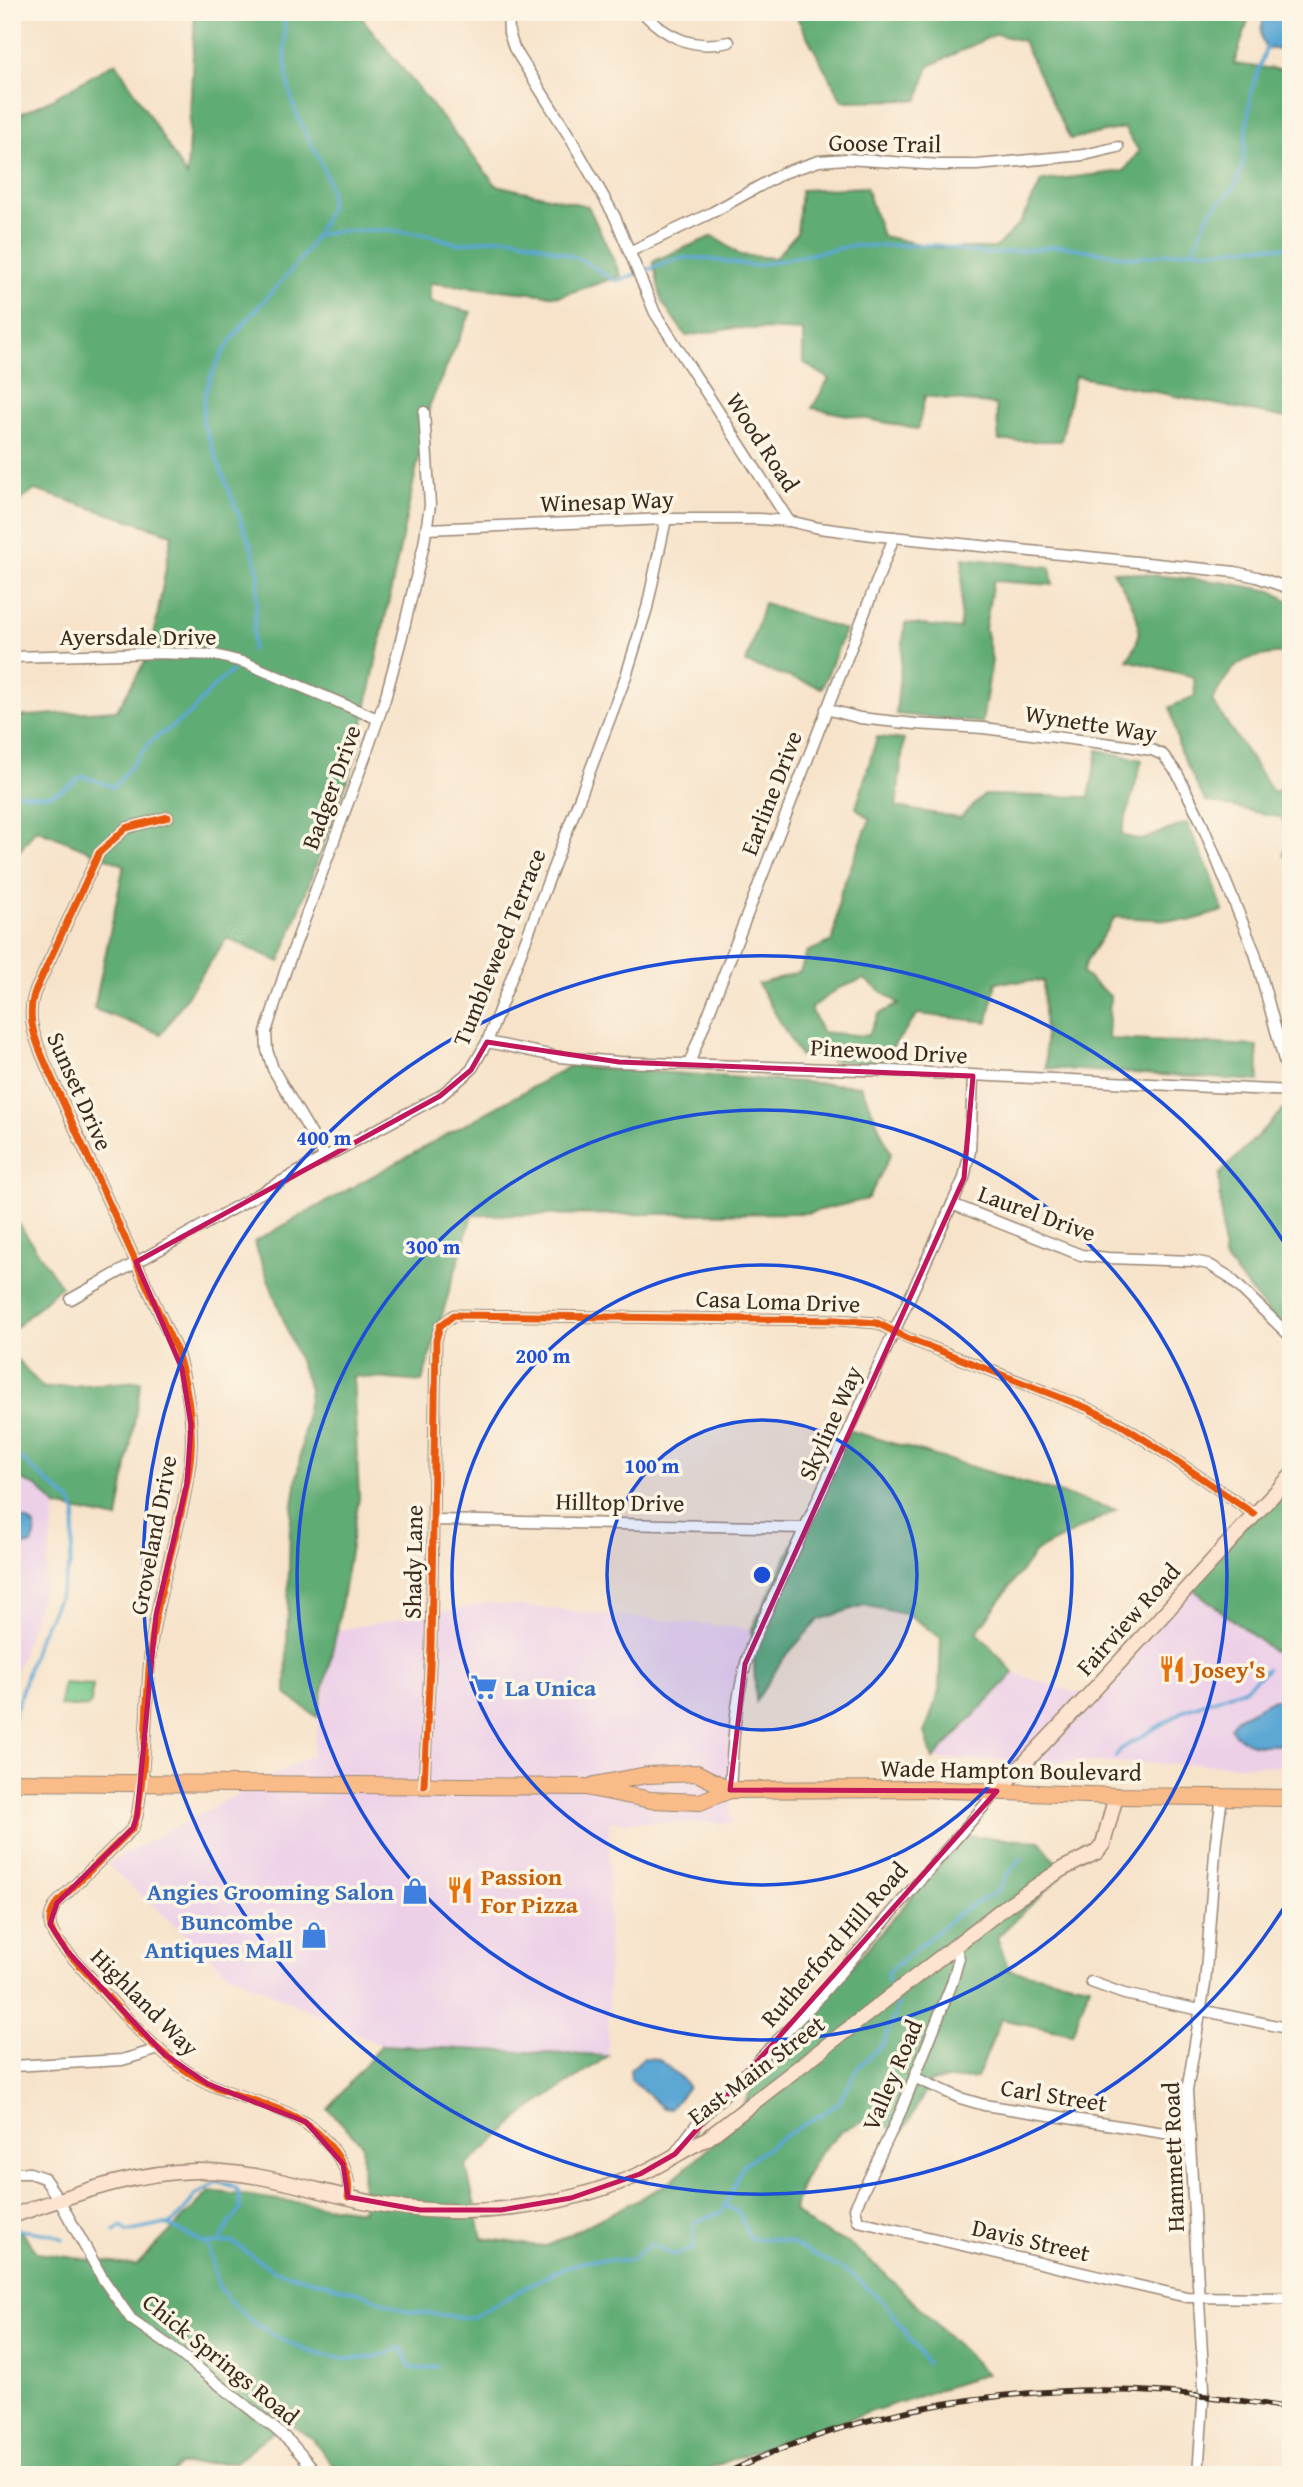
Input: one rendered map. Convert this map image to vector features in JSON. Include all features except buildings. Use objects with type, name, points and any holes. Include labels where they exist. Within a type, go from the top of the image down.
[{"type":"main road","name":"Wade Hampton Boulevard","points":[[585,1787],[647,1775],[697,1773],[730,1790]]},
{"type":"main road","name":"Wade Hampton Boulevard","points":[[12,1782],[585,1787],[651,1800],[700,1802],[730,1790],[921,1789],[1116,1796],[1291,1798]]},
{"type":"street","name":"Wood Road","points":[[508,12],[509,33],[517,54],[591,173],[615,217],[655,313],[789,520],[819,528],[894,537],[1235,572],[1291,589]]},
{"type":"street","points":[[642,12],[657,28],[688,43],[709,47],[729,43]]},
{"type":"street","name":"Goose Trail","points":[[629,252],[713,212],[783,173],[819,162],[846,159],[940,166],[977,165],[1084,155],[1118,147]]},
{"type":"street","name":"Badger Drive","points":[[325,1157],[273,1069],[267,1050],[266,1032],[285,972],[378,719],[402,636],[426,529],[430,484],[424,412]]},
{"type":"street","name":"Winesap Way","points":[[426,529],[666,519],[789,520]]},
{"type":"street","name":"Tumbleweed Terrace","points":[[71,1299],[448,1091],[471,1070],[487,1042],[626,676],[647,608],[666,519]]},
{"type":"street","name":"Earline Drive","points":[[689,1064],[894,537]]},
{"type":"street","name":"Ayersdale Drive","points":[[12,657],[159,653],[215,655],[247,663],[378,719]]},
{"type":"street","name":"Wynette Way","points":[[826,709],[850,716],[904,723],[983,728],[1127,746],[1153,750],[1163,755],[1177,773],[1200,819],[1255,953],[1291,1089]]},
{"type":"street","name":"Sunset Drive","points":[[136,1262],[42,1054],[31,1028],[30,1013],[34,994],[99,853],[126,828],[168,817]]},
{"type":"street","name":"Pinewood Drive","points":[[487,1042],[559,1057],[1291,1089]]},
{"type":"street","name":"Skyline Way","points":[[730,1790],[732,1738],[745,1664],[964,1178],[970,1151],[974,1076]]},
{"type":"street","name":"Laurel Drive","points":[[952,1204],[1081,1255],[1208,1264],[1228,1276],[1291,1337]]},
{"type":"street","name":"Groveland Drive","points":[[136,1262],[177,1352],[187,1389],[191,1424],[187,1483],[162,1584],[151,1645],[143,1783]]},
{"type":"street","name":"Casa Loma Drive","points":[[436,1340],[437,1332],[444,1321],[460,1314],[837,1320],[877,1323],[1087,1408],[1120,1424],[1254,1514]]},
{"type":"street","name":"Shady Lane","points":[[424,1785],[431,1647],[436,1340]]},
{"type":"street","name":"Fairview Road","points":[[997,1791],[1060,1728],[1291,1476]]},
{"type":"street","name":"Hilltop Drive","points":[[434,1520],[804,1528]]},
{"type":"street","name":"Highland Way","points":[[143,1783],[133,1828],[57,1903],[50,1914],[53,1933],[131,2022],[159,2049],[190,2073],[208,2084],[281,2109],[306,2122],[324,2138],[343,2164],[350,2183],[348,2197]]},
{"type":"street","name":"Rutherford Hill Road","points":[[674,2154],[699,2121],[814,2003],[997,1791]]},
{"type":"street","name":"East Main Street","points":[[12,2216],[121,2180],[166,2172],[196,2171],[257,2176],[382,2204],[433,2210],[487,2210],[535,2206],[608,2187],[640,2174],[729,2123],[1029,1889],[1097,1852],[1103,1844],[1116,1796]]},
{"type":"street","name":"Hammett Road","points":[[1198,2475],[1204,2388],[1187,2091],[1201,2010],[1222,1797]]},
{"type":"street","name":"Valley Road","points":[[855,2217],[855,2208],[916,2078],[952,1983],[959,1958],[955,1946]]},
{"type":"street","points":[[1091,1982],[1124,1994],[1291,2029]]},
{"type":"street","points":[[12,2066],[122,2060],[159,2049]]},
{"type":"street","name":"Carl Street","points":[[916,2078],[960,2098],[984,2105],[1190,2137]]},
{"type":"street","name":"Chick Springs Road","points":[[12,2173],[30,2173],[44,2178],[60,2200],[103,2279],[131,2319],[170,2346],[273,2427],[319,2475]]},
{"type":"street","name":"Davis Street","points":[[855,2217],[862,2224],[1187,2298],[1291,2298]]},
{"type":"highlighted area","points":[[487,1042],[619,1062],[973,1076],[964,1178],[745,1664],[730,1790],[997,1791],[675,2154],[640,2174],[571,2198],[501,2210],[420,2210],[348,2197],[343,2164],[306,2122],[208,2084],[164,2054],[67,1951],[50,1924],[57,1903],[133,1828],[137,1816],[156,1615],[187,1483],[191,1425],[182,1369],[136,1262],[440,1096],[471,1070]]},
{"type":"shaded area","points":[[12,1477],[37,1486],[56,1506],[44,1586],[12,1684]]},
{"type":"shaded area","points":[[1193,1589],[1273,1651],[1291,1644],[1291,1766],[933,1759],[1014,1673],[1093,1698]]},
{"type":"shaded area","points":[[489,1603],[752,1629],[730,1762],[731,1823],[609,1822],[608,2056],[381,2045],[227,1972],[106,1864],[312,1755],[337,1630]]},
{"type":"green space","points":[[195,12],[357,12],[496,185],[588,206],[621,276],[560,296],[430,283],[430,302],[471,312],[430,404],[356,757],[280,962],[227,938],[161,1034],[94,1009],[124,865],[36,829],[12,861],[12,717],[117,710],[151,651],[172,534],[35,490],[12,506],[12,118],[52,99],[116,62],[187,177]]},
{"type":"green space","points":[[794,12],[1251,12],[1234,64],[1291,71],[1291,419],[1075,376],[1061,441],[999,441],[996,405],[925,396],[918,429],[812,408],[829,379],[803,362],[803,331],[735,328],[686,336],[662,302],[653,261],[713,236],[740,255],[775,258],[797,233],[801,190],[866,187],[882,236],[938,248],[995,248],[1020,223],[1042,181],[1124,171],[1139,151],[1124,128],[1070,139],[1023,41],[996,34],[929,66],[918,100],[842,101]]},
{"type":"green space","points":[[963,558],[1050,567],[1053,585],[993,581],[985,628],[992,660],[982,723],[896,714],[905,623],[960,629]]},
{"type":"green space","points":[[1113,571],[1222,582],[1272,591],[1291,602],[1291,652],[1251,658],[1242,662],[1228,675],[1212,701],[1273,792],[1291,787],[1291,857],[1284,856],[1288,838],[1282,818],[1205,801],[1180,751],[1170,707],[1195,696],[1194,677],[1127,660],[1135,648],[1138,626],[1132,604]]},
{"type":"green space","points":[[764,603],[845,630],[822,688],[746,663]]},
{"type":"green space","points":[[877,737],[904,740],[896,807],[960,818],[984,795],[1089,797],[1098,750],[1142,760],[1121,835],[1141,840],[1187,823],[1212,877],[1223,911],[1189,921],[1115,917],[1087,960],[1082,973],[1110,996],[1108,1039],[1257,1046],[1259,1081],[1046,1068],[1043,981],[996,982],[988,1022],[918,1014],[878,1066],[800,1056],[758,984],[800,972],[807,952],[833,941],[840,894],[870,819],[856,808]],"holes":[[[864,979],[899,1004],[879,1014],[867,1036],[821,1032],[811,1008],[839,988]]]},
{"type":"green space","points":[[570,1066],[861,1086],[891,1154],[868,1199],[808,1213],[472,1215],[422,1382],[353,1376],[359,1498],[337,1630],[317,1717],[286,1694],[290,1525],[310,1390],[254,1242]]},
{"type":"green space","points":[[1291,1108],[1291,1341],[1224,1258],[1219,1175],[1284,1109]]},
{"type":"green space","points":[[12,1214],[61,1286],[12,1331]]},
{"type":"green space","points":[[12,1354],[43,1388],[141,1381],[118,1519],[56,1506],[37,1486],[12,1477]]},
{"type":"green space","points":[[848,1430],[1116,1510],[1035,1552],[977,1632],[1014,1673],[933,1759],[925,1732],[939,1691],[941,1638],[909,1615],[864,1605],[818,1620],[783,1659],[756,1701],[752,1629]]},
{"type":"green space","points":[[1291,1469],[1291,1644],[1273,1651],[1193,1589]]},
{"type":"green space","points":[[63,1683],[93,1685],[91,1703],[87,1707],[60,1706]]},
{"type":"green space","points":[[964,1836],[1040,1841],[1064,1873],[997,1937],[1009,1970],[1090,1985],[1072,2034],[1001,2019],[977,2078],[931,2081],[903,2132],[867,2119],[833,2138],[805,2178],[794,2211],[817,2229],[848,2243],[881,2270],[987,2374],[777,2442],[692,2475],[340,2475],[313,2439],[286,2422],[235,2462],[179,2465],[170,2475],[12,2475],[12,2221],[38,2253],[136,2266],[210,2191],[363,2211],[362,2144],[328,2109],[381,2045],[608,2056],[527,2111],[466,2166],[482,2238],[545,2247],[666,2185],[727,2132],[765,2067]]},
{"type":"water","points":[[1267,12],[1291,12],[1291,51],[1266,48],[1261,30]]},
{"type":"water","points":[[12,1518],[24,1519],[32,1524],[35,1532],[32,1544],[17,1548],[12,1546]]},
{"type":"water","points":[[1274,1699],[1287,1699],[1291,1703],[1291,1744],[1257,1745],[1242,1740],[1230,1728],[1237,1718]]},
{"type":"water","points":[[643,2058],[659,2059],[688,2087],[670,2109],[663,2108],[631,2080],[630,2070]]},
{"type":"waterway","points":[[252,650],[259,574],[252,549],[204,426],[204,402],[210,378],[221,356],[236,334],[302,257],[328,211],[329,186],[325,173],[294,107],[288,84],[284,12]]},
{"type":"waterway","points":[[1193,250],[1210,211],[1231,192],[1238,180],[1243,163],[1251,92],[1266,48]]},
{"type":"waterway","points":[[317,235],[339,231],[386,230],[429,235],[458,244],[514,238],[582,260],[614,280],[680,258],[701,258],[754,266],[850,246],[938,245],[991,254],[1061,246],[1135,258],[1193,250],[1214,251],[1263,246],[1291,248]]},
{"type":"waterway","points":[[12,792],[50,794],[65,789],[82,776],[114,787],[151,741],[191,713],[214,686],[233,670]]},
{"type":"waterway","points":[[12,1451],[71,1502],[76,1514],[70,1565],[60,1595],[36,1644],[12,1722]]},
{"type":"waterway","points":[[1281,1640],[1291,1620]]},
{"type":"waterway","points":[[1115,1757],[1121,1749],[1187,1709],[1244,1689],[1267,1669]]},
{"type":"waterway","points":[[888,1981],[887,1973],[962,1911],[998,1891],[1021,1858]]},
{"type":"waterway","points":[[114,2232],[122,2226],[127,2232],[166,2224],[206,2244],[232,2242],[273,2270],[361,2293],[406,2311],[471,2318],[552,2273],[586,2260],[631,2260],[651,2244],[674,2255],[693,2249],[694,2222],[722,2212],[743,2165],[784,2136],[838,2104],[859,2066],[883,2044],[898,2005]]},
{"type":"waterway","points":[[169,2225],[180,2216],[195,2196],[217,2182],[230,2185],[237,2189],[240,2210],[220,2242]]},
{"type":"waterway","points":[[726,2205],[740,2214],[750,2239],[789,2242],[853,2275],[886,2305],[927,2363]]},
{"type":"waterway","points":[[12,2229],[50,2234],[63,2239]]},
{"type":"waterway","points":[[207,2244],[221,2290],[244,2314],[274,2335],[324,2356],[373,2357],[402,2348],[410,2368],[425,2369],[437,2366]]},
{"type":"railway","points":[[723,2475],[781,2449],[842,2428],[905,2411],[969,2400],[1100,2390],[1228,2399],[1291,2409]]},
{"type":"cycle path","points":[[168,817],[126,828],[99,853],[34,994],[32,1005],[32,1025],[42,1055],[177,1352],[184,1377],[191,1427],[191,1452],[184,1500],[151,1646],[143,1774],[137,1816],[133,1828],[57,1903],[50,1925],[60,1943],[119,2009],[146,2038],[175,2063],[210,2084],[286,2112],[320,2135],[335,2152],[344,2168],[349,2184],[348,2197]]},
{"type":"cycle path","points":[[424,1785],[431,1647],[436,1340],[440,1326],[454,1315],[837,1320],[877,1323],[907,1338],[1087,1408],[1120,1424],[1254,1514]]},
{"type":"place","name":"Josey's","points":[[1172,1669]]},
{"type":"place","name":"La Unica","points":[[484,1687]]},
{"type":"place","name":"Passion For Pizza","points":[[460,1890]]},
{"type":"place","name":"Angies Grooming Salon","points":[[415,1891]]},
{"type":"place","name":"Buncombe Antiques Mall","points":[[314,1935]]}]
